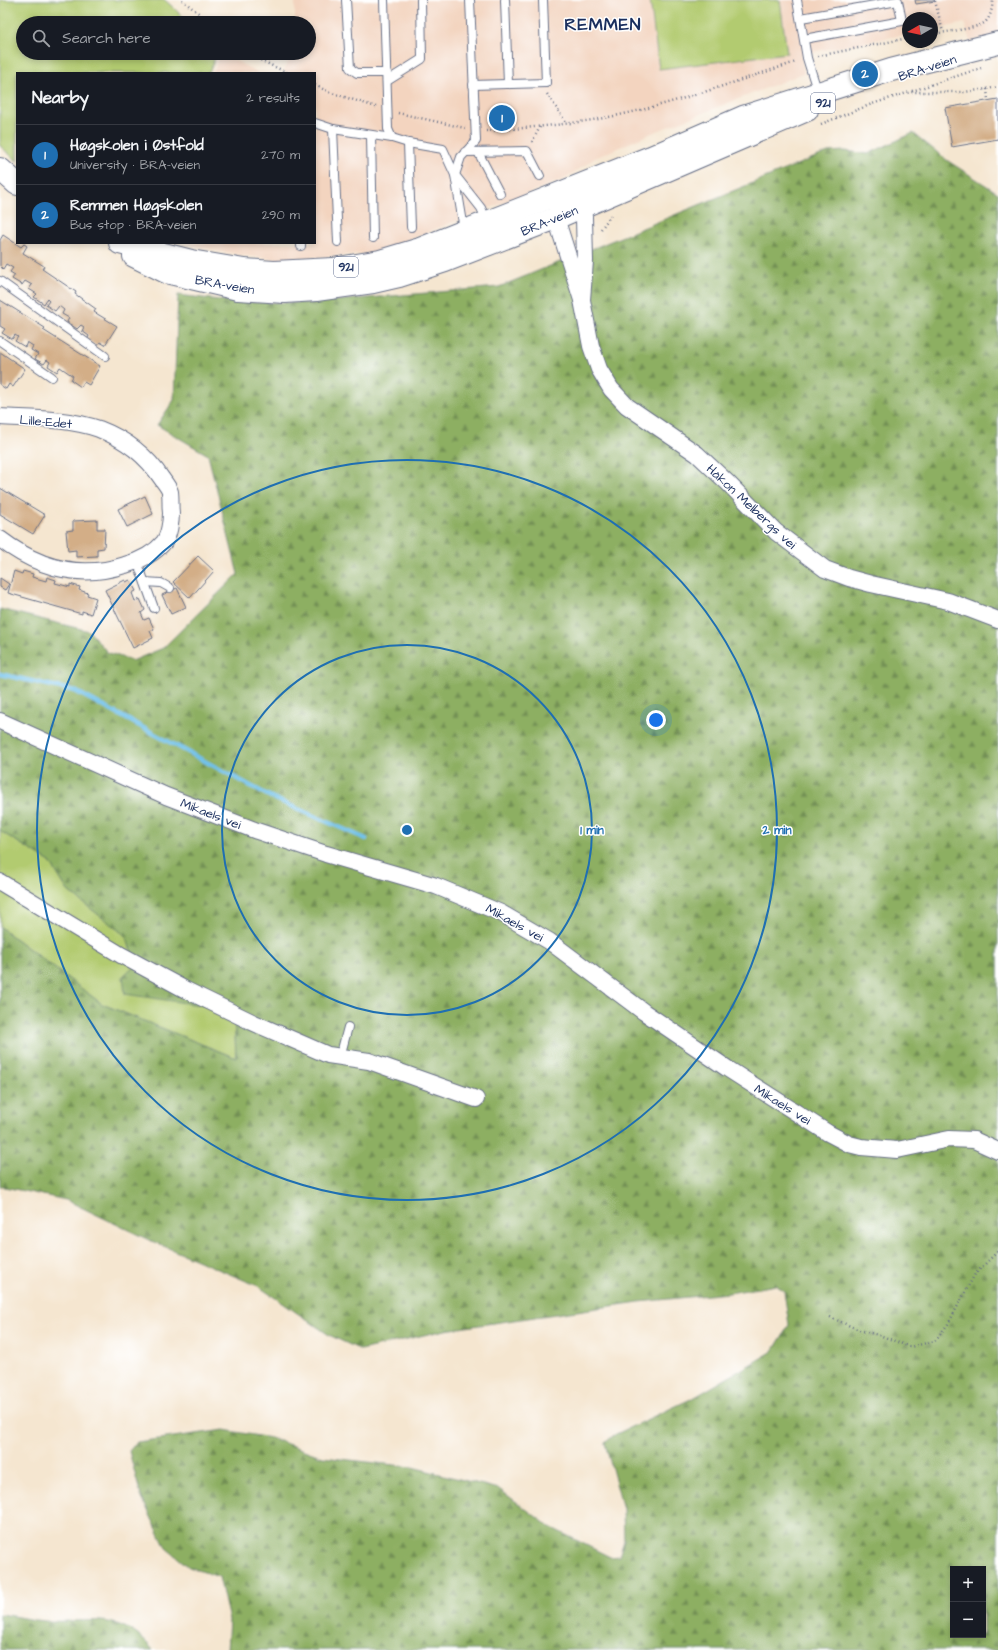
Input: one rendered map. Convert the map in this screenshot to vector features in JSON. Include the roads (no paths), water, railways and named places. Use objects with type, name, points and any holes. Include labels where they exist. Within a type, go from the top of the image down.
[{"type":"main road","name":"BRA-veien","points":[[124,244],[191,261],[226,267],[274,272],[300,272],[333,269],[380,261],[420,249],[556,218],[820,98],[891,70],[962,52],[978,59],[998,43]]},
{"type":"main road","name":"BRA-veien","points":[[114,244],[140,260],[166,272],[238,288],[285,292],[338,288],[399,276],[445,261],[480,235],[561,192],[651,157],[743,117],[820,98]]},
{"type":"main road","points":[[0,169],[16,183]]},
{"type":"street","points":[[561,192],[582,206],[585,261],[582,300],[556,218],[561,192]]},
{"type":"street","name":"Håkon Melbergs vei","points":[[582,300],[590,346],[599,369],[611,389],[627,406],[697,454],[776,532],[804,554],[825,569],[848,578],[948,601],[998,620]]},
{"type":"street","name":"Lille-Edet","points":[[0,417],[61,420],[99,429],[130,444],[154,465],[170,491],[171,522],[165,541],[154,552],[137,561],[108,571],[87,572],[60,570],[27,558],[0,540]]},
{"type":"street","name":"Mikaels vei","points":[[0,721],[166,796],[257,831],[326,854],[436,886],[501,913],[549,941],[644,1012],[728,1069],[828,1133],[844,1141],[861,1147],[897,1150],[949,1139],[974,1140],[998,1150]]},
{"type":"street","points":[[0,882],[78,930],[186,990],[252,1022],[318,1052],[369,1061],[476,1099]]},
{"type":"lane","points":[[346,0],[350,68],[356,73],[387,77],[422,59],[421,0]]},
{"type":"lane","points":[[384,0],[388,130],[392,138]]},
{"type":"lane","points":[[455,175],[461,157],[476,141],[470,0]]},
{"type":"lane","points":[[505,0],[508,84]]},
{"type":"lane","points":[[474,85],[546,83],[543,0]]},
{"type":"lane","points":[[797,0],[807,58],[820,98]]},
{"type":"lane","points":[[801,18],[898,1],[902,21],[804,39]]},
{"type":"lane","points":[[316,123],[333,129],[392,138],[408,143],[443,150],[480,235]]},
{"type":"lane","points":[[333,129],[338,242]]},
{"type":"lane","points":[[371,135],[372,238]]},
{"type":"lane","points":[[408,143],[411,227]]},
{"type":"lane","points":[[465,152],[527,151],[540,176]]},
{"type":"lane","points":[[478,152],[500,194]]},
{"type":"lane","points":[[455,175],[481,208],[480,235]]},
{"type":"lane","points":[[0,281],[105,356]]},
{"type":"lane","points":[[0,341],[52,377]]},
{"type":"lane","points":[[137,561],[154,608]]},
{"type":"lane","points":[[145,582],[161,583],[170,588]]},
{"type":"lane","points":[[340,1057],[348,1027]]},
{"type":"waterway","points":[[0,674],[75,691],[273,798],[366,839]]},
{"type":"place","name":"Remmen Høgskolen","points":[[865,74]]},
{"type":"place","name":"Høgskolen i Østfold","points":[[502,118]]},
{"type":"district","name":"REMMEN","points":[[603,24]]}]
